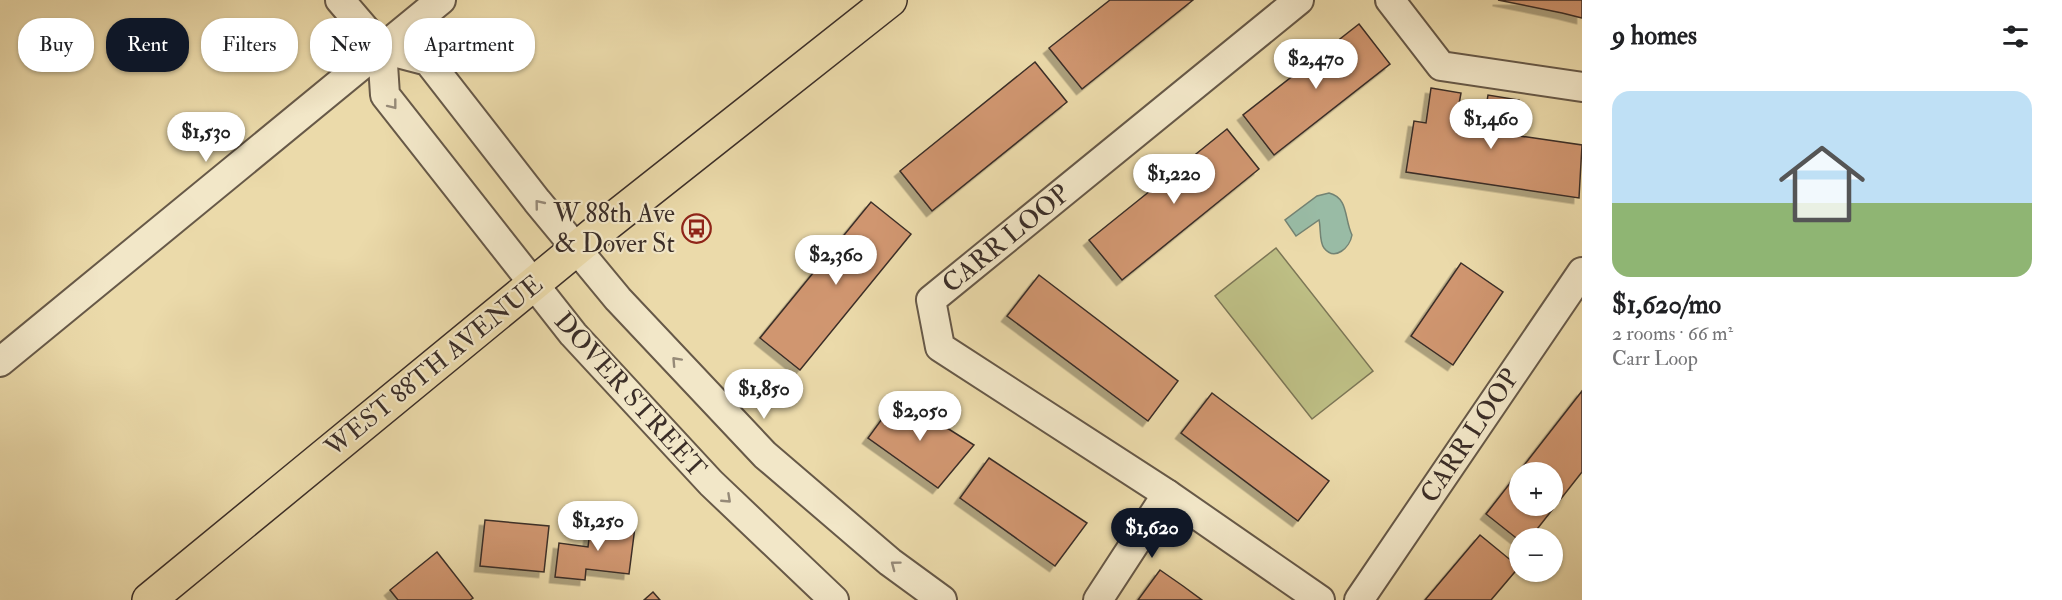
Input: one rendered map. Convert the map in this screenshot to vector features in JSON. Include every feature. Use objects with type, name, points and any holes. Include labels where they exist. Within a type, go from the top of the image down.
[{"type":"main road","name":"WEST 88TH AVENUE","points":[[149,600],[533,284],[890,0]]},
{"type":"street","points":[[340,0],[355,18]]},
{"type":"street","points":[[392,41],[441,0]]},
{"type":"street","name":"CARR LOOP","points":[[1299,0],[931,300],[940,347],[1167,494],[1320,600]]},
{"type":"street","points":[[1390,0],[1441,66],[1582,87]]},
{"type":"street","points":[[392,52],[429,61],[618,299],[765,455],[890,562],[942,600]]},
{"type":"street","points":[[0,362],[354,72]]},
{"type":"street","name":"DOVER STREET","points":[[384,72],[385,95],[573,334],[711,483],[834,600]]},
{"type":"street","name":"CARR LOOP","points":[[1359,600],[1582,272]]},
{"type":"street","points":[[1098,600],[1167,494]]},
{"type":"green space","points":[[1276,248],[1373,371],[1312,419],[1215,296]]},
{"type":"shaded area","points":[[1329,193],[1340,199],[1343,204],[1352,235],[1345,248],[1333,254],[1322,245],[1319,220],[1296,236],[1285,220],[1317,196]]},
{"type":"building","points":[[1110,0],[1193,0],[1082,89],[1049,48]]},
{"type":"building","points":[[1498,0],[1582,0],[1582,18],[1562,13]]},
{"type":"building","points":[[1359,24],[1390,64],[1274,155],[1243,115]]},
{"type":"building","points":[[1035,62],[1067,102],[932,211],[900,171]]},
{"type":"building","points":[[1431,88],[1461,93],[1455,127],[1482,132],[1488,95],[1519,100],[1513,135],[1582,145],[1579,198],[1406,172],[1414,121],[1426,123]]},
{"type":"building","points":[[1227,129],[1259,169],[1122,280],[1089,240]]},
{"type":"building","points":[[871,202],[911,234],[800,370],[760,338]]},
{"type":"building","points":[[1461,263],[1503,292],[1453,365],[1411,336]]},
{"type":"building","points":[[1039,275],[1178,381],[1148,421],[1007,316]]},
{"type":"building","points":[[1582,391],[1582,472],[1563,496],[1563,462],[1527,462]]},
{"type":"building","points":[[1212,393],[1329,481],[1298,521],[1181,433]]},
{"type":"building","points":[[898,397],[974,445],[938,488],[868,438]]},
{"type":"building","points":[[989,458],[1087,523],[1055,566],[960,498]]},
{"type":"building","points":[[1509,485],[1509,516],[1547,516],[1538,528],[1509,528],[1509,532],[1486,514]]},
{"type":"building","points":[[485,520],[549,526],[544,572],[480,566]]},
{"type":"building","points":[[591,522],[635,527],[629,574],[586,569],[585,580],[555,577],[559,543],[588,547]]},
{"type":"building","points":[[1480,535],[1509,559],[1509,579],[1491,600],[1425,600]]},
{"type":"building","points":[[437,552],[473,598],[470,600],[398,600],[390,590]]},
{"type":"building","points":[[1160,570],[1183,586],[1202,600],[1138,600]]},
{"type":"building","points":[[653,592],[660,600],[644,600]]},
{"type":"place","name":"W 88th Ave & Dover St","points":[[696,229]]}]
